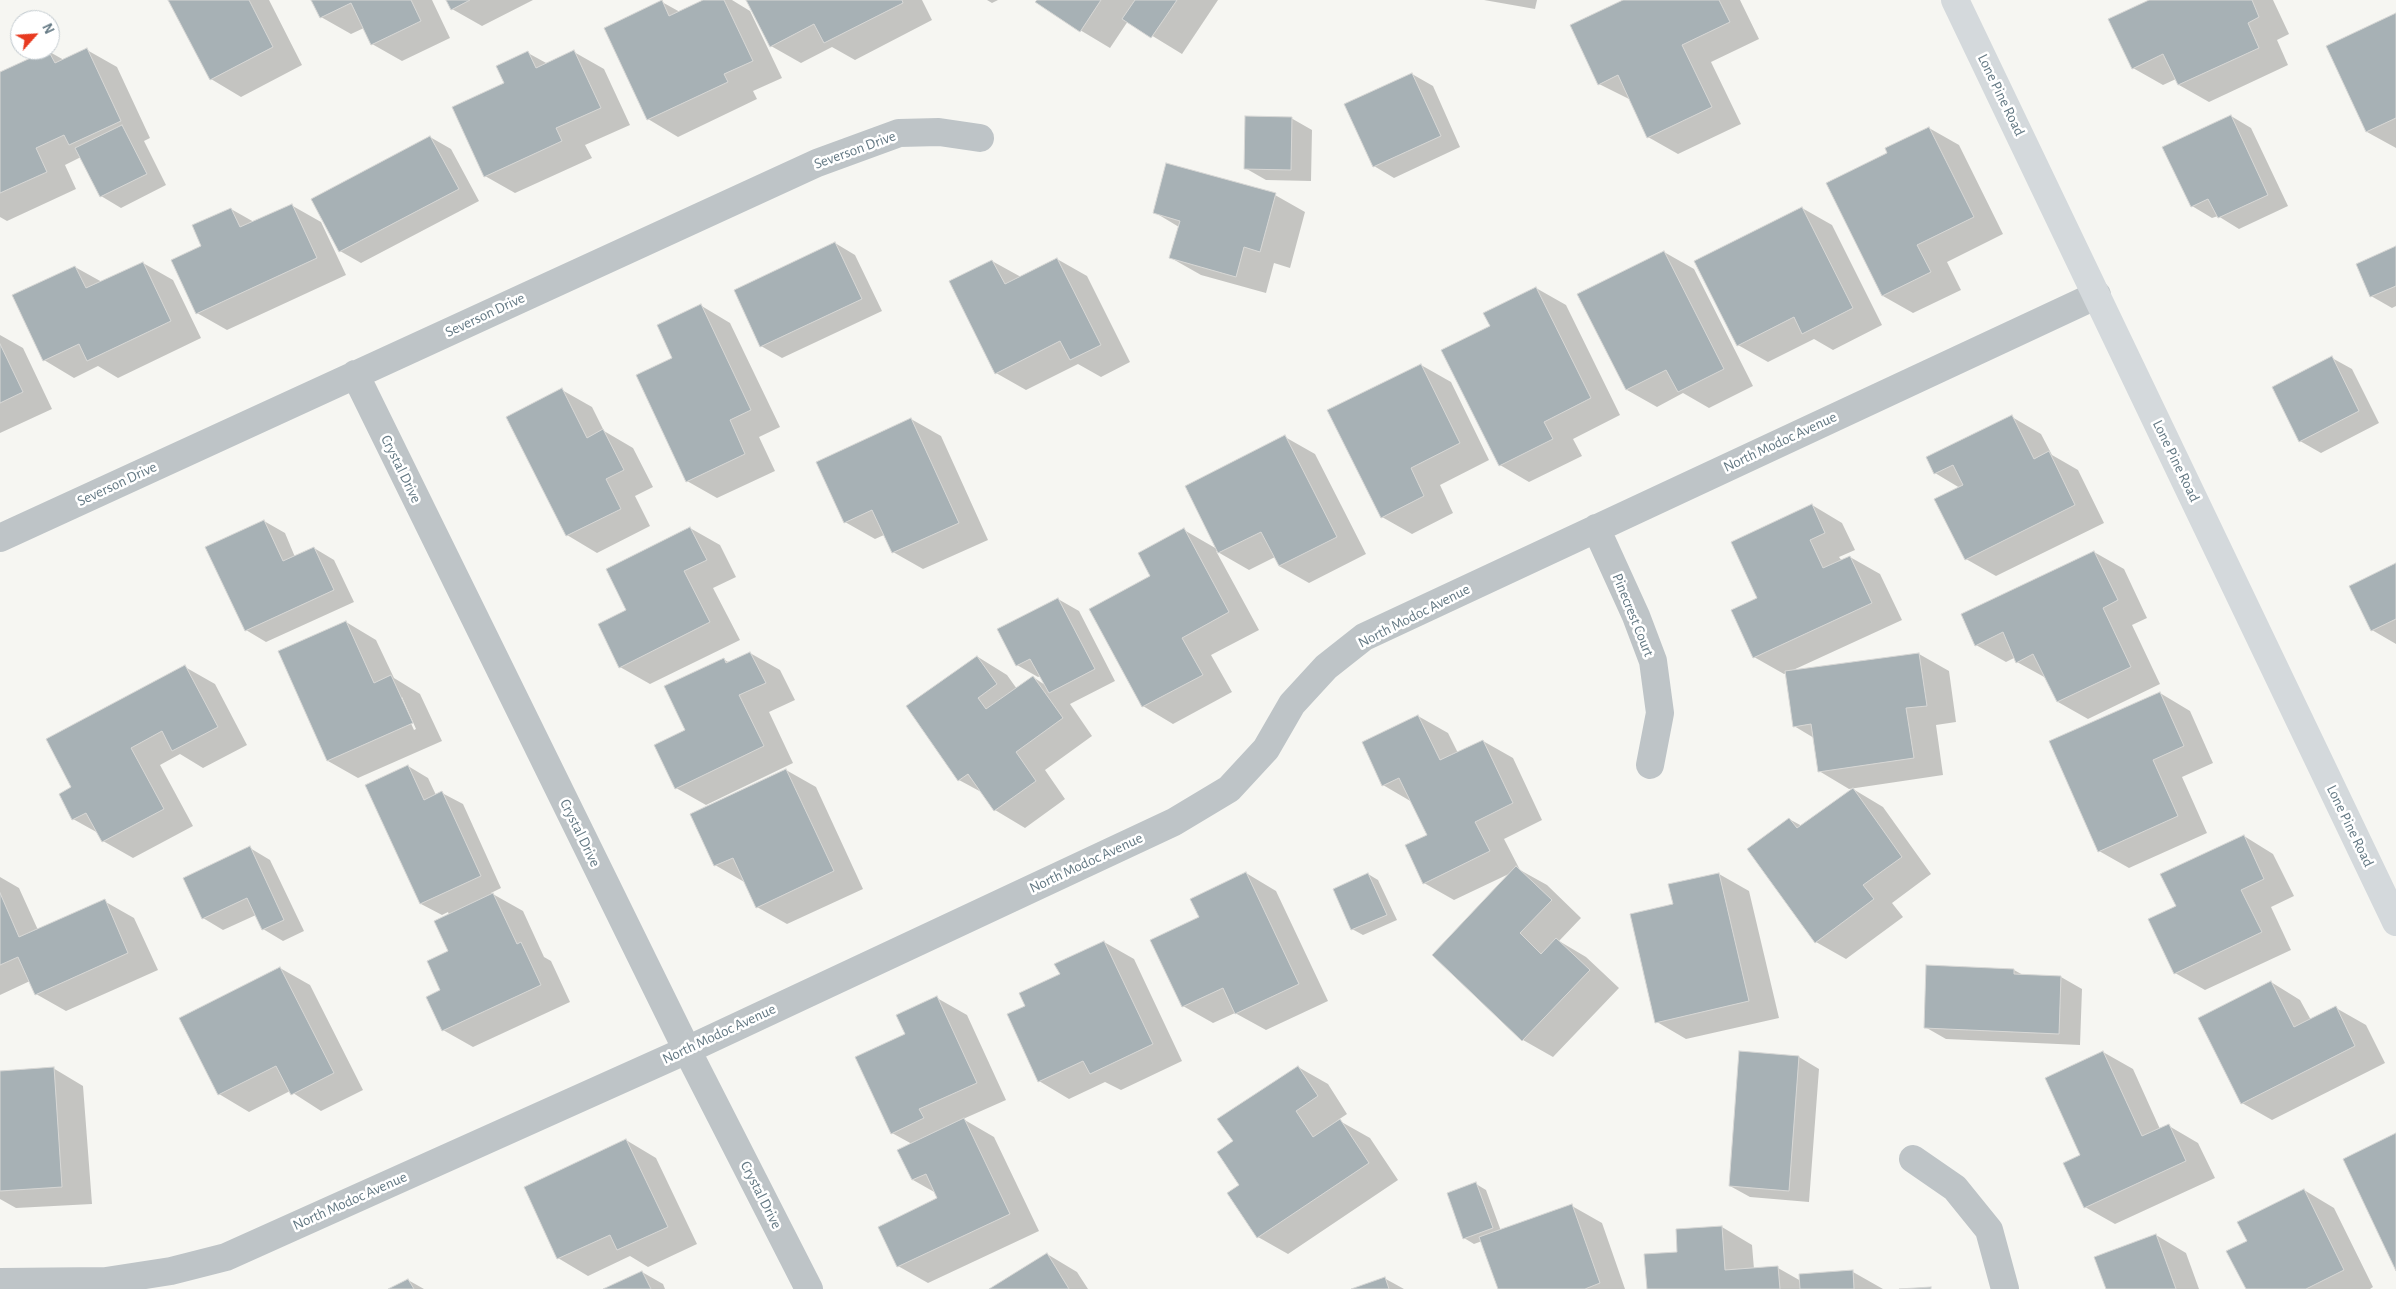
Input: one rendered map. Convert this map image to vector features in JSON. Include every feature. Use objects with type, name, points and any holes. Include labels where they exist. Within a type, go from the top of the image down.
[{"type":"street","name":"Lone Pine Road","points":[[1955,0],[2396,922]]},
{"type":"street","name":"Severson Drive","points":[[0,538],[817,163],[899,134],[939,132],[980,138]]},
{"type":"street","name":"North Modoc Avenue","points":[[0,1282],[106,1281],[171,1271],[226,1257],[687,1050],[1174,822],[1230,789],[1266,749],[1292,704],[1326,667],[1364,638],[2097,295]]},
{"type":"street","name":"Crystal Drive","points":[[355,374],[687,1050],[809,1289]]},
{"type":"street","name":"Pinecrest Court","points":[[1596,528],[1636,616],[1653,661],[1660,713],[1650,765]]},
{"type":"street","points":[[1913,1159],[1955,1188],[1989,1230],[2005,1289]]},
{"type":"building","points":[[168,0],[249,0],[273,47],[210,80]]},
{"type":"building","points":[[311,0],[411,0],[421,21],[371,45],[351,3],[320,18]]},
{"type":"building","points":[[446,0],[470,0],[451,10]]},
{"type":"building","points":[[662,0],[669,16],[703,0],[724,0],[753,61],[724,74],[728,82],[647,120],[604,28]]},
{"type":"building","points":[[746,0],[902,0],[903,3],[824,43],[814,24],[770,47]]},
{"type":"building","points":[[1037,0],[1101,0],[1080,32],[1035,2]]},
{"type":"building","points":[[1135,0],[1177,0],[1151,38],[1122,19]]},
{"type":"building","points":[[1623,0],[1719,0],[1730,22],[1682,45],[1712,107],[1647,138],[1618,75],[1598,85],[1570,25]]},
{"type":"building","points":[[2149,0],[2252,0],[2259,17],[2248,23],[2259,48],[2178,85],[2163,54],[2132,69],[2108,19]]},
{"type":"building","points":[[2396,13],[2396,118],[2366,132],[2326,46]]},
{"type":"building","points":[[87,48],[121,121],[69,145],[64,135],[36,148],[47,172],[0,193],[0,72],[26,60],[53,60],[55,63]]},
{"type":"building","points":[[574,50],[601,108],[556,128],[562,141],[484,177],[452,107],[504,83],[496,66],[528,51],[536,68]]},
{"type":"building","points":[[1412,73],[1441,136],[1373,167],[1344,104]]},
{"type":"building","points":[[2231,115],[2268,195],[2218,218],[2208,199],[2191,207],[2162,147]]},
{"type":"building","points":[[1245,116],[1292,117],[1291,170],[1244,169]]},
{"type":"building","points":[[122,125],[147,174],[100,197],[75,148]]},
{"type":"building","points":[[1929,127],[1974,217],[1917,245],[1931,272],[1882,296],[1826,183],[1887,153],[1885,148]]},
{"type":"building","points":[[430,136],[459,189],[339,252],[311,199]]},
{"type":"building","points":[[1166,163],[1276,193],[1260,252],[1244,247],[1236,277],[1169,258],[1180,221],[1153,213]]},
{"type":"building","points":[[292,204],[317,258],[196,314],[171,260],[201,246],[192,225],[231,208],[240,227]]},
{"type":"building","points":[[1802,207],[1853,308],[1802,334],[1794,317],[1737,346],[1694,261]]},
{"type":"building","points":[[835,242],[862,299],[760,347],[734,290]]},
{"type":"building","points":[[2396,246],[2396,286],[2370,297],[2356,264]]},
{"type":"building","points":[[1664,251],[1724,369],[1678,392],[1666,370],[1626,390],[1577,294]]},
{"type":"building","points":[[1057,258],[1101,345],[1070,360],[1060,341],[995,374],[949,281],[992,260],[1005,284]]},
{"type":"building","points":[[143,262],[171,321],[87,361],[79,344],[43,361],[12,295],[75,266],[86,288]]},
{"type":"building","points":[[1536,287],[1591,398],[1544,422],[1553,439],[1499,466],[1441,350],[1490,326],[1483,313]]},
{"type":"building","points":[[701,304],[751,410],[730,420],[745,454],[686,482],[636,375],[672,358],[657,325]]},
{"type":"building","points":[[0,344],[23,392],[0,403]]},
{"type":"building","points":[[2332,356],[2359,411],[2299,442],[2272,387]]},
{"type":"building","points":[[1421,364],[1460,443],[1411,468],[1424,496],[1381,518],[1327,410]]},
{"type":"building","points":[[562,388],[587,438],[603,429],[624,470],[606,479],[621,509],[566,536],[506,417]]},
{"type":"building","points":[[2012,415],[2034,459],[2049,451],[2075,505],[1965,560],[1934,499],[1963,485],[1953,465],[1934,474],[1926,457]]},
{"type":"building","points":[[911,418],[959,523],[892,553],[872,510],[844,523],[816,462]]},
{"type":"building","points":[[1285,435],[1337,537],[1279,566],[1261,532],[1218,553],[1185,486]]},
{"type":"building","points":[[1812,504],[1825,533],[1810,540],[1823,568],[1850,556],[1872,603],[1753,658],[1731,610],[1757,598],[1731,542]]},
{"type":"building","points":[[264,520],[283,561],[314,547],[334,590],[245,631],[205,547]]},
{"type":"building","points":[[690,527],[707,560],[684,571],[710,622],[619,668],[598,624],[626,610],[606,569]]},
{"type":"building","points":[[1184,528],[1229,612],[1182,638],[1203,675],[1142,707],[1089,609],[1150,576],[1138,553]]},
{"type":"building","points":[[2094,551],[2118,600],[2103,608],[2131,667],[2057,702],[2033,654],[2016,663],[2003,632],[1975,646],[1961,614]]},
{"type":"building","points":[[2396,563],[2396,619],[2371,631],[2349,586]]},
{"type":"building","points":[[1058,598],[1095,669],[1049,693],[1030,659],[1016,666],[997,629]]},
{"type":"building","points":[[346,621],[374,683],[391,675],[413,723],[327,761],[278,651]]},
{"type":"building","points":[[750,652],[766,683],[739,695],[764,746],[675,789],[654,745],[685,730],[664,686],[724,658],[726,663]]},
{"type":"building","points":[[1919,653],[1927,706],[1906,708],[1914,758],[1818,772],[1811,724],[1793,727],[1785,671]]},
{"type":"building","points":[[977,656],[997,684],[978,698],[986,709],[1033,676],[1063,718],[1016,752],[1036,781],[994,811],[968,774],[958,781],[906,706]]},
{"type":"building","points":[[185,665],[218,727],[172,751],[162,731],[131,748],[164,809],[102,842],[86,813],[72,820],[59,794],[71,787],[46,739]]},
{"type":"building","points":[[2160,692],[2184,746],[2153,760],[2178,816],[2098,852],[2049,741]]},
{"type":"building","points":[[1418,715],[1440,760],[1483,740],[1513,803],[1475,822],[1490,851],[1423,884],[1405,845],[1427,835],[1399,778],[1382,786],[1362,742]]},
{"type":"building","points":[[408,765],[424,800],[442,791],[481,876],[420,904],[365,785]]},
{"type":"building","points":[[786,769],[834,871],[756,908],[733,858],[714,866],[690,814]]},
{"type":"building","points":[[1853,788],[1902,857],[1863,885],[1874,899],[1815,943],[1747,849],[1789,818],[1797,828]]},
{"type":"building","points":[[2244,835],[2264,879],[2241,890],[2262,932],[2174,974],[2148,919],[2176,906],[2160,874]]},
{"type":"building","points":[[250,846],[284,920],[262,930],[247,898],[202,919],[183,878]]},
{"type":"building","points":[[1516,866],[1552,900],[1520,933],[1541,954],[1556,938],[1590,970],[1522,1041],[1432,955]]},
{"type":"building","points":[[1246,872],[1299,984],[1235,1014],[1223,988],[1182,1007],[1150,940],[1199,917],[1190,899]]},
{"type":"building","points":[[1368,873],[1387,915],[1351,930],[1333,889]]},
{"type":"building","points":[[1719,873],[1749,1001],[1655,1023],[1630,914],[1673,904],[1668,884]]},
{"type":"building","points":[[0,893],[19,937],[105,899],[128,953],[35,995],[18,957],[0,965]]},
{"type":"building","points":[[493,893],[517,944],[521,942],[541,985],[442,1031],[426,997],[440,990],[427,961],[448,951],[434,921]]},
{"type":"building","points":[[1104,941],[1153,1044],[1090,1074],[1083,1061],[1038,1082],[1007,1014],[1025,1006],[1019,993],[1060,974],[1054,964]]},
{"type":"building","points":[[1926,965],[2014,969],[2014,974],[2061,976],[2059,1034],[1924,1028]]},
{"type":"building","points":[[280,967],[334,1073],[291,1095],[276,1066],[218,1095],[179,1018]]},
{"type":"building","points":[[2271,981],[2294,1027],[2336,1006],[2355,1046],[2241,1104],[2198,1018]]},
{"type":"building","points":[[937,996],[977,1083],[919,1109],[924,1118],[891,1134],[855,1057],[905,1034],[896,1015]]},
{"type":"building","points":[[1739,1051],[1799,1056],[1789,1191],[1729,1186]]},
{"type":"building","points":[[2103,1051],[2142,1136],[2169,1124],[2186,1161],[2084,1208],[2063,1163],[2080,1155],[2045,1078]]},
{"type":"building","points":[[1298,1066],[1318,1096],[1296,1111],[1313,1137],[1340,1119],[1369,1163],[1257,1238],[1227,1193],[1239,1185],[1217,1152],[1233,1141],[1217,1119]]},
{"type":"building","points":[[54,1067],[62,1187],[0,1191],[0,1071]]},
{"type":"building","points":[[964,1118],[1010,1214],[897,1267],[878,1227],[937,1198],[926,1174],[912,1180],[897,1150]]},
{"type":"building","points":[[2396,1133],[2396,1271],[2343,1159]]},
{"type":"building","points":[[626,1139],[668,1227],[617,1250],[610,1235],[557,1259],[524,1187]]},
{"type":"building","points":[[1476,1182],[1493,1228],[1463,1239],[1447,1193]]},
{"type":"building","points":[[2304,1189],[2344,1270],[2306,1289],[2246,1289],[2226,1251],[2247,1241],[2237,1222]]},
{"type":"building","points":[[1572,1204],[1600,1283],[1585,1289],[1498,1289],[1479,1237]]},
{"type":"building","points":[[1722,1226],[1725,1270],[1778,1266],[1780,1289],[1647,1289],[1644,1254],[1677,1252],[1676,1229]]},
{"type":"building","points":[[2156,1234],[2176,1289],[2106,1289],[2094,1257]]},
{"type":"building","points":[[1047,1253],[1069,1289],[989,1289]]},
{"type":"building","points":[[1853,1270],[1854,1289],[1800,1289],[1799,1274]]},
{"type":"building","points":[[642,1271],[651,1289],[603,1289]]},
{"type":"building","points":[[1385,1277],[1389,1289],[1351,1289]]},
{"type":"building","points":[[408,1279],[414,1289],[388,1289]]},
{"type":"building","points":[[1931,1287],[1931,1289],[1899,1289]]}]
